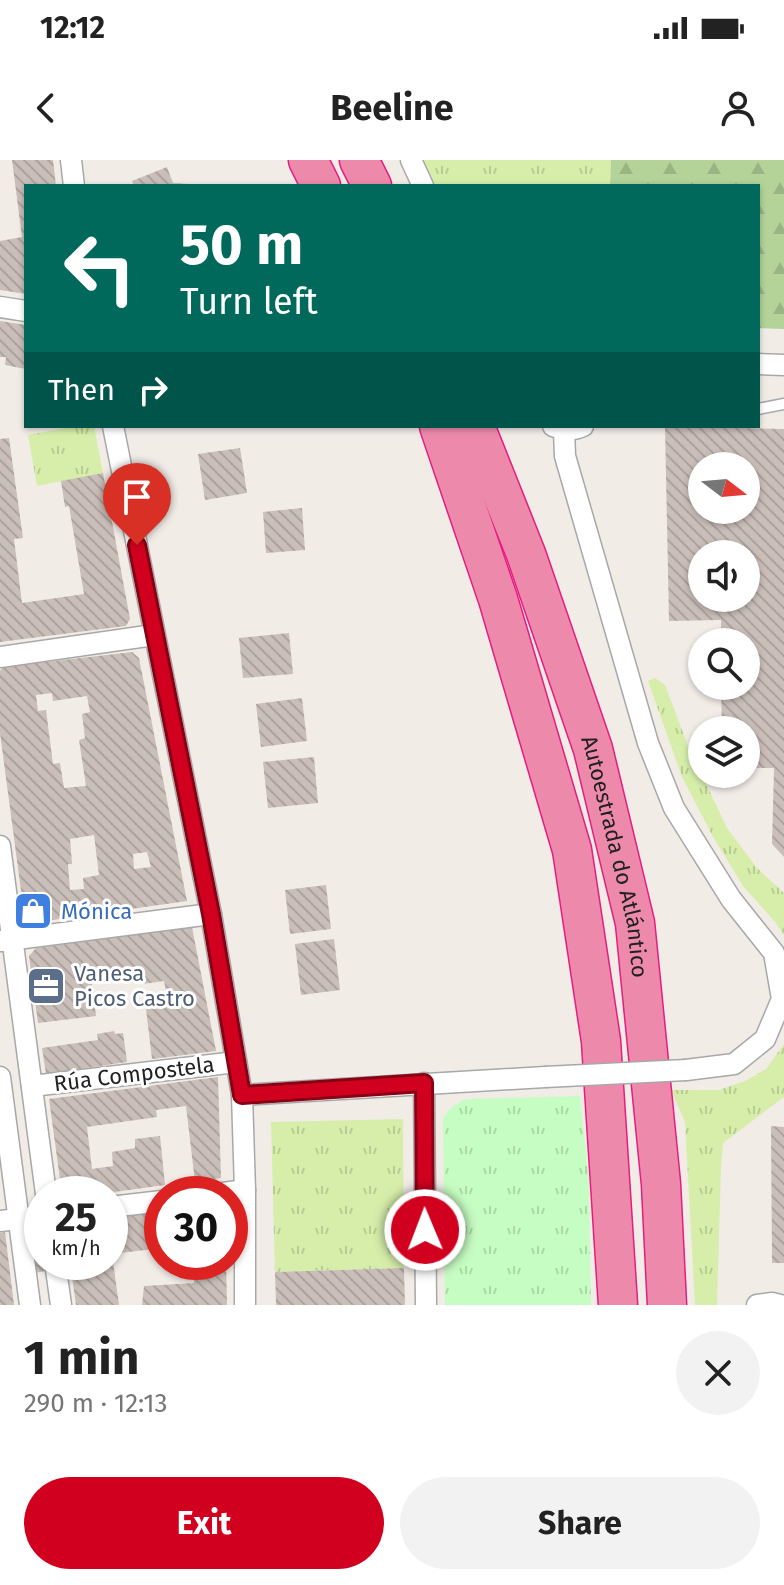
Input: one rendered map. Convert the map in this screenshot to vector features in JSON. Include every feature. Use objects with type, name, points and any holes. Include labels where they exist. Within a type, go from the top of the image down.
[{"type":"highway","points":[[308,160],[320,184]]},
{"type":"highway","points":[[359,160],[371,184]]},
{"type":"highway","name":"Autoestrada do Atlántico","points":[[440,428],[498,599],[572,850],[601,1041],[618,1305]]},
{"type":"highway","name":"Autoestrada do Atlántico","points":[[476,428],[526,554],[593,749],[635,923],[661,1184],[667,1305]]},
{"type":"street","points":[[71,160],[74,184]]},
{"type":"street","points":[[411,160],[422,184]]},
{"type":"street","points":[[0,307],[24,311]]},
{"type":"street","points":[[760,364],[784,365]]},
{"type":"street","points":[[113,428],[211,914],[242,1095],[245,1176]]},
{"type":"street","points":[[242,1095],[686,1070],[734,1064],[765,1039],[782,999],[774,953],[731,899],[674,808],[648,743],[565,456],[567,428]]},
{"type":"street","points":[[0,657],[154,635]]},
{"type":"street","points":[[0,846],[6,940],[32,1086],[44,1176]]},
{"type":"street","points":[[6,940],[211,914]]},
{"type":"street","name":"Rúa Compostela","points":[[32,1086],[236,1062]]},
{"type":"street","points":[[0,1077],[9,1220],[30,1305]]},
{"type":"street","points":[[424,1083],[426,1305]]},
{"type":"street","points":[[58,1280],[61,1305]]},
{"type":"street","points":[[245,1280],[245,1305]]},
{"type":"street","points":[[757,1305],[780,1305]]},
{"type":"lane","points":[[760,409],[784,404]]},
{"type":"green space","points":[[419,160],[611,160],[610,184],[431,184]]},
{"type":"green space","points":[[611,160],[784,160],[784,329],[760,328],[760,184],[610,184]]},
{"type":"green space","points":[[65,428],[94,428],[103,473],[37,486],[28,435]]},
{"type":"green space","points":[[655,678],[665,685],[688,746],[688,788],[708,788],[727,828],[757,868],[784,893],[784,935],[743,886],[712,835],[682,777],[648,681]]},
{"type":"green space","points":[[784,1044],[784,1097],[723,1143],[717,1305],[695,1305],[685,1122],[671,1090],[719,1090],[745,1081],[766,1069]]},
{"type":"green space","points":[[580,1096],[589,1182],[591,1305],[445,1305],[445,1115],[453,1106],[467,1099]]},
{"type":"green space","points":[[403,1119],[404,1268],[275,1272],[271,1122]]},
{"type":"building","points":[[12,160],[53,160],[56,184],[24,184],[24,294],[0,290],[0,241],[22,237]]},
{"type":"building","points":[[167,167],[173,183],[191,184],[133,184],[132,181]]},
{"type":"building","points":[[0,321],[24,325],[24,369],[5,365],[6,357],[0,357]]},
{"type":"building","points":[[665,428],[784,429],[784,857],[772,844],[774,768],[760,768],[760,716],[722,716],[721,700],[760,700],[760,628],[721,628],[721,620],[669,621]]},
{"type":"building","points":[[9,438],[23,538],[14,539],[22,603],[84,594],[69,506],[65,507],[61,481],[103,473],[130,619],[126,626],[0,642],[0,439]]},
{"type":"building","points":[[240,448],[247,493],[205,500],[198,454]]},
{"type":"building","points":[[302,508],[305,550],[266,553],[263,512]]},
{"type":"building","points":[[289,633],[293,674],[243,678],[239,638]]},
{"type":"building","points":[[132,652],[139,658],[187,901],[32,923],[24,913],[0,733],[0,671],[3,667]],"holes":[[[52,693],[53,701],[87,696],[90,712],[82,714],[85,738],[79,740],[86,786],[64,788],[60,763],[53,764],[46,710],[38,711],[36,695]],[[94,835],[99,875],[83,878],[84,889],[70,890],[70,839]],[[147,852],[151,867],[134,869],[133,854]]]},
{"type":"building","points":[[302,698],[307,741],[261,747],[256,704]]},
{"type":"building","points":[[314,757],[318,803],[268,808],[263,762]]},
{"type":"building","points":[[326,885],[331,929],[290,934],[285,890]]},
{"type":"building","points":[[192,927],[216,1051],[152,1059],[146,1009],[169,1006],[164,981],[143,984],[140,973],[91,979],[96,1016],[38,1023],[29,956],[36,948]]},
{"type":"building","points":[[334,939],[340,990],[301,995],[295,944]]},
{"type":"building","points":[[114,1031],[115,1034],[123,1033],[127,1062],[46,1074],[42,1048],[98,1040],[97,1034]]},
{"type":"building","points":[[218,1077],[221,1176],[194,1176],[186,1106],[156,1110],[157,1117],[87,1127],[92,1169],[113,1166],[112,1152],[135,1148],[135,1139],[160,1136],[164,1176],[144,1176],[144,1188],[128,1190],[128,1176],[60,1176],[49,1099]]},
{"type":"building","points":[[771,1126],[784,1127],[784,1263],[772,1263]]},
{"type":"building","points":[[144,1211],[144,1250],[128,1252],[128,1214]]},
{"type":"building","points":[[5,1232],[14,1305],[0,1305],[0,1233]]},
{"type":"building","points":[[404,1268],[405,1305],[276,1305],[275,1272]]},
{"type":"building","points":[[73,1280],[116,1280],[119,1305],[76,1305]]},
{"type":"building","points":[[194,1280],[226,1280],[227,1305],[142,1305],[144,1286],[194,1283]]},
{"type":"place","name":"Mónica","points":[[33,911]]},
{"type":"place","name":"Vanesa Picos Castro","points":[[46,986]]},
{"type":"route","points":[[137,545],[211,914],[242,1095],[424,1083],[425,1230]]}]
